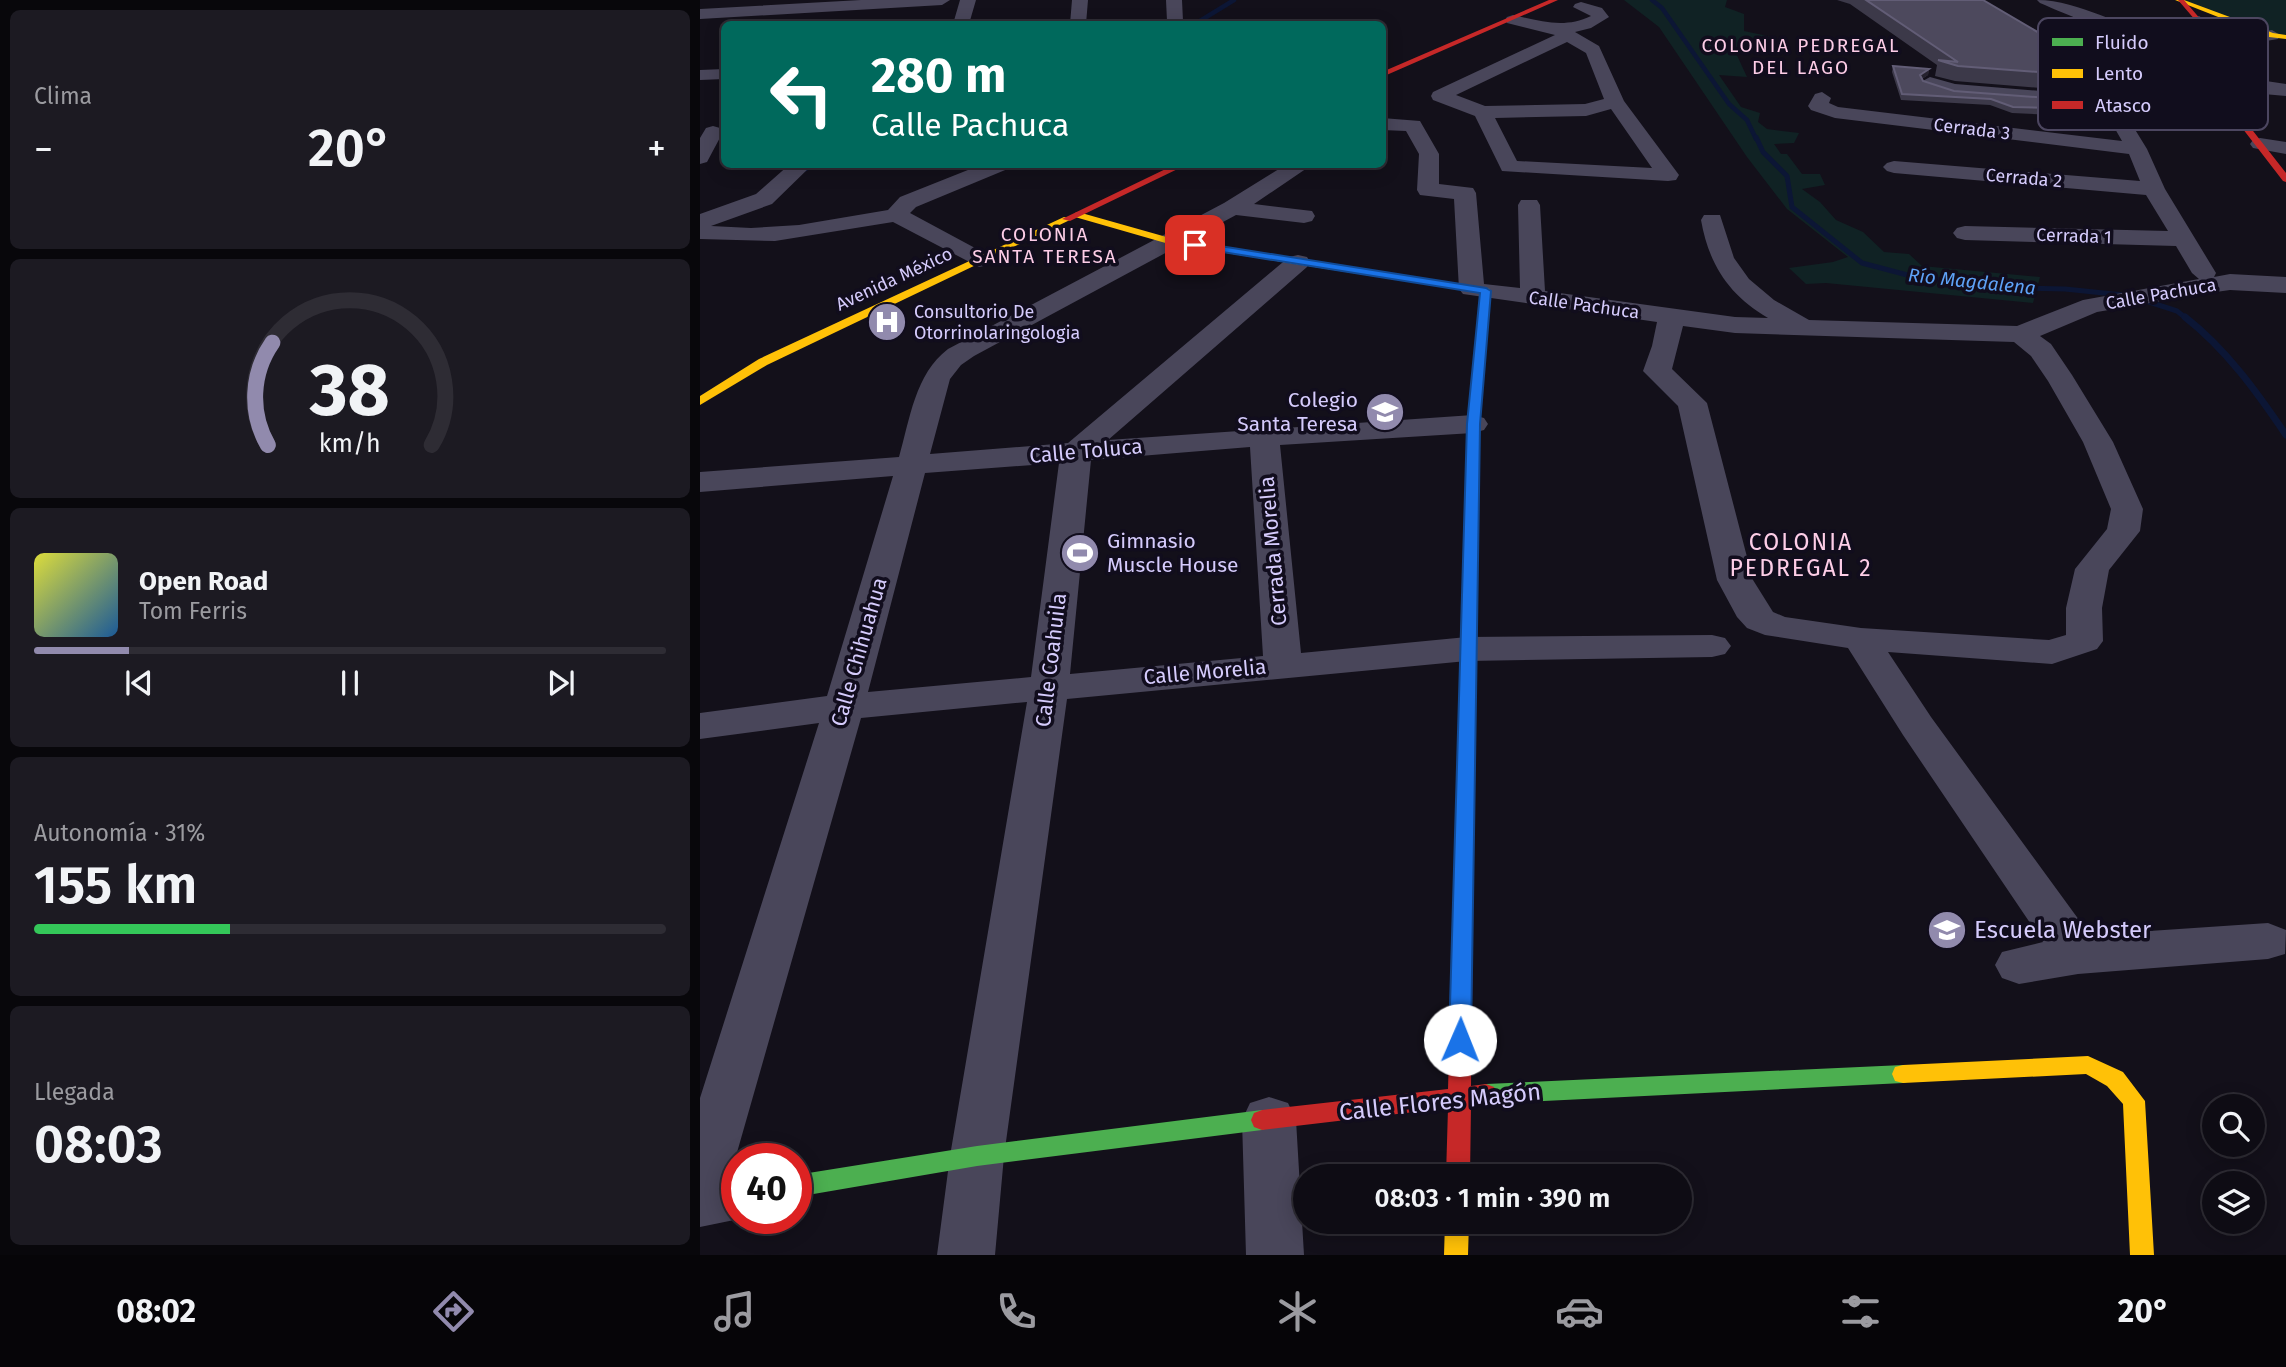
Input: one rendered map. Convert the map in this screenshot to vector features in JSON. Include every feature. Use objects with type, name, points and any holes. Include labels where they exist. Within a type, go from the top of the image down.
[{"type":"street","points":[[700,12],[708,0]]},
{"type":"street","points":[[700,12],[942,0]]},
{"type":"street","points":[[962,21],[968,0]]},
{"type":"street","points":[[1078,21],[1080,0]]},
{"type":"street","points":[[1174,0],[1175,21]]},
{"type":"street","points":[[1386,73],[1555,0]]},
{"type":"street","points":[[2045,0],[2091,18]]},
{"type":"street","points":[[2179,1],[2196,18]]},
{"type":"street","points":[[2179,1],[2228,18]]},
{"type":"street","points":[[1581,7],[1596,11],[1601,17],[1563,32],[1440,96],[1483,112],[1586,110],[1615,102]]},
{"type":"street","points":[[1483,112],[1509,167],[1668,175],[1615,102],[1593,50],[1563,32],[1513,20]]},
{"type":"street","points":[[700,75],[721,74]]},
{"type":"street","points":[[1930,82],[1953,89],[2038,96]]},
{"type":"street","points":[[2268,87],[2286,90]]},
{"type":"street","name":"Cerrada 3","points":[[1822,97],[1818,106],[1835,111],[2137,149]]},
{"type":"street","points":[[1386,124],[1413,125],[1429,154],[1428,190],[1465,193],[1479,290],[1467,649],[1458,1164]]},
{"type":"street","points":[[2126,130],[2154,189],[2184,239],[2195,281]]},
{"type":"street","points":[[2249,130],[2286,179]]},
{"type":"street","points":[[700,158],[708,131]]},
{"type":"street","points":[[2260,144],[2286,148]]},
{"type":"street","name":"Cerrada 2","points":[[1894,167],[2154,189]]},
{"type":"street","points":[[700,222],[764,199],[799,168]]},
{"type":"street","points":[[700,233],[775,236],[895,215],[908,202],[993,168]]},
{"type":"street","name":"Avenida México","points":[[700,401],[762,362],[1176,168]]},
{"type":"street","name":"Calle Chihuahua","points":[[700,1185],[844,707],[936,379],[942,366],[976,343],[1232,208],[1297,168]]},
{"type":"street","points":[[1529,205],[1533,297]]},
{"type":"street","points":[[1232,208],[1304,216]]},
{"type":"street","points":[[895,215],[979,260]]},
{"type":"street","name":"Calle Pachuca","points":[[1078,215],[1169,241],[1479,290],[1735,325],[2020,334],[2047,325],[2114,289],[2195,281],[2286,285]]},
{"type":"street","points":[[1712,220],[1722,260],[1740,288],[1764,307],[1806,328]]},
{"type":"street","name":"Cerrada 1","points":[[1965,233],[2184,239]]},
{"type":"street","points":[[1076,452],[1298,262]]},
{"type":"street","name":"Calle Pachuca","points":[[2114,289],[2195,281]]},
{"type":"street","points":[[1671,317],[1666,346],[1657,371],[1692,403],[1735,580],[1750,608],[1760,620],[1779,627],[1861,639],[2052,652],[2084,642],[2084,608],[2092,569],[2123,531],[2127,509],[2098,442],[2068,391],[2041,350],[2020,334]]},
{"type":"street","name":"Calle Toluca","points":[[700,482],[1264,437],[1473,424]]},
{"type":"street","name":"Cerrada Morelia","points":[[1264,437],[1283,665]]},
{"type":"street","name":"Calle Coahuila","points":[[977,1156],[1049,687],[1076,452]]},
{"type":"street","points":[[1861,639],[1917,726],[2078,955]]},
{"type":"street","name":"Calle Morelia","points":[[700,726],[844,707],[1467,649],[1712,646]]},
{"type":"street","points":[[2019,965],[2078,955],[2268,941]]},
{"type":"street","name":"Calle Flores Magón","points":[[812,1182],[977,1156],[1459,1095],[2088,1065],[2106,1071],[2123,1083],[2134,1101],[2142,1255]]},
{"type":"street","points":[[1269,1120],[1275,1255]]},
{"type":"street","points":[[965,1255],[977,1156]]},
{"type":"street","points":[[700,1201],[721,1198]]},
{"type":"street","points":[[1456,1255],[1457,1234]]},
{"type":"shaded area","points":[[1624,0],[1727,0],[1725,7],[1744,14],[1744,31],[1772,37],[1776,48],[1735,51],[1747,77],[1719,75],[1741,107],[1760,113],[1758,122],[1767,129],[1799,133],[1794,143],[1774,144],[1781,154],[1787,154],[1802,174],[1820,174],[1825,185],[1802,189],[1820,202],[1836,220],[1863,232],[1884,252],[1909,254],[1922,266],[2040,277],[2033,303],[1826,283],[1806,284],[1789,268],[1833,262],[1848,257],[1787,209],[1747,157],[1659,27]]},
{"type":"shaded area","points":[[2178,0],[2286,0],[2286,37],[2268,31],[2268,18],[2231,18]]},
{"type":"building","points":[[1866,0],[1983,0],[2038,32],[2038,72],[1958,66],[1938,60],[1958,62]]},
{"type":"building","points":[[1893,66],[1929,69],[1920,75],[1923,81],[1954,91],[2038,97],[2038,108],[2013,107],[1991,99],[1902,94]]},
{"type":"waterway","points":[[1200,21],[1234,0]]},
{"type":"waterway","name":"Río Magdalena","points":[[1652,0],[1662,8],[1729,104],[1747,120],[1756,139]]},
{"type":"waterway","name":"Río Magdalena","points":[[1756,137],[1763,152],[1787,176],[1792,207],[1862,263],[1915,277],[2016,288],[2065,289],[2123,295]]},
{"type":"waterway","points":[[801,171],[807,168]]},
{"type":"waterway","name":"Río Magdalena","points":[[2140,299],[2177,311],[2187,319]]},
{"type":"waterway","name":"Río Magdalena","points":[[2185,317],[2227,357],[2286,435]]},
{"type":"traffic: fast","points":[[1463,911],[1473,425]]},
{"type":"traffic: fast","points":[[1486,1094],[1903,1074]]},
{"type":"traffic: fast","points":[[812,1183],[977,1156],[1262,1120]]},
{"type":"traffic: slow","points":[[2178,0],[2226,18]]},
{"type":"traffic: slow","points":[[2268,34],[2286,37]]},
{"type":"traffic: slow","points":[[1078,215],[1169,241],[1486,291],[1473,425]]},
{"type":"traffic: slow","points":[[700,401],[763,362],[1067,219]]},
{"type":"traffic: slow","points":[[1903,1074],[2088,1065],[2115,1079],[2134,1101],[2142,1255]]},
{"type":"traffic: slow","points":[[1456,1255],[1457,1234]]},
{"type":"traffic: jam","points":[[1386,73],[1555,0]]},
{"type":"traffic: jam","points":[[2181,1],[2196,18]]},
{"type":"traffic: jam","points":[[2248,130],[2286,179]]},
{"type":"traffic: jam","points":[[1067,219],[1175,168]]},
{"type":"traffic: jam","points":[[1458,1164],[1463,911]]},
{"type":"traffic: jam","points":[[1262,1120],[1486,1094]]},
{"type":"place","name":"Consultorio De Otorrinolaringologia","points":[[887,322]]},
{"type":"place","name":"Colegio Santa Teresa","points":[[1385,412]]},
{"type":"place","name":"Gimnasio Muscle House","points":[[1080,553]]},
{"type":"place","name":"Escuela Webster","points":[[1947,930]]},
{"type":"district","name":"COLONIA PEDREGAL DEL LAGO","points":[[1801,56]]},
{"type":"district","name":"COLONIA SANTA TERESA","points":[[1045,245]]},
{"type":"district","name":"COLONIA PEDREGAL 2","points":[[1801,555]]},
{"type":"route","points":[[1195,245],[1486,291],[1473,424],[1460,1040]]}]
